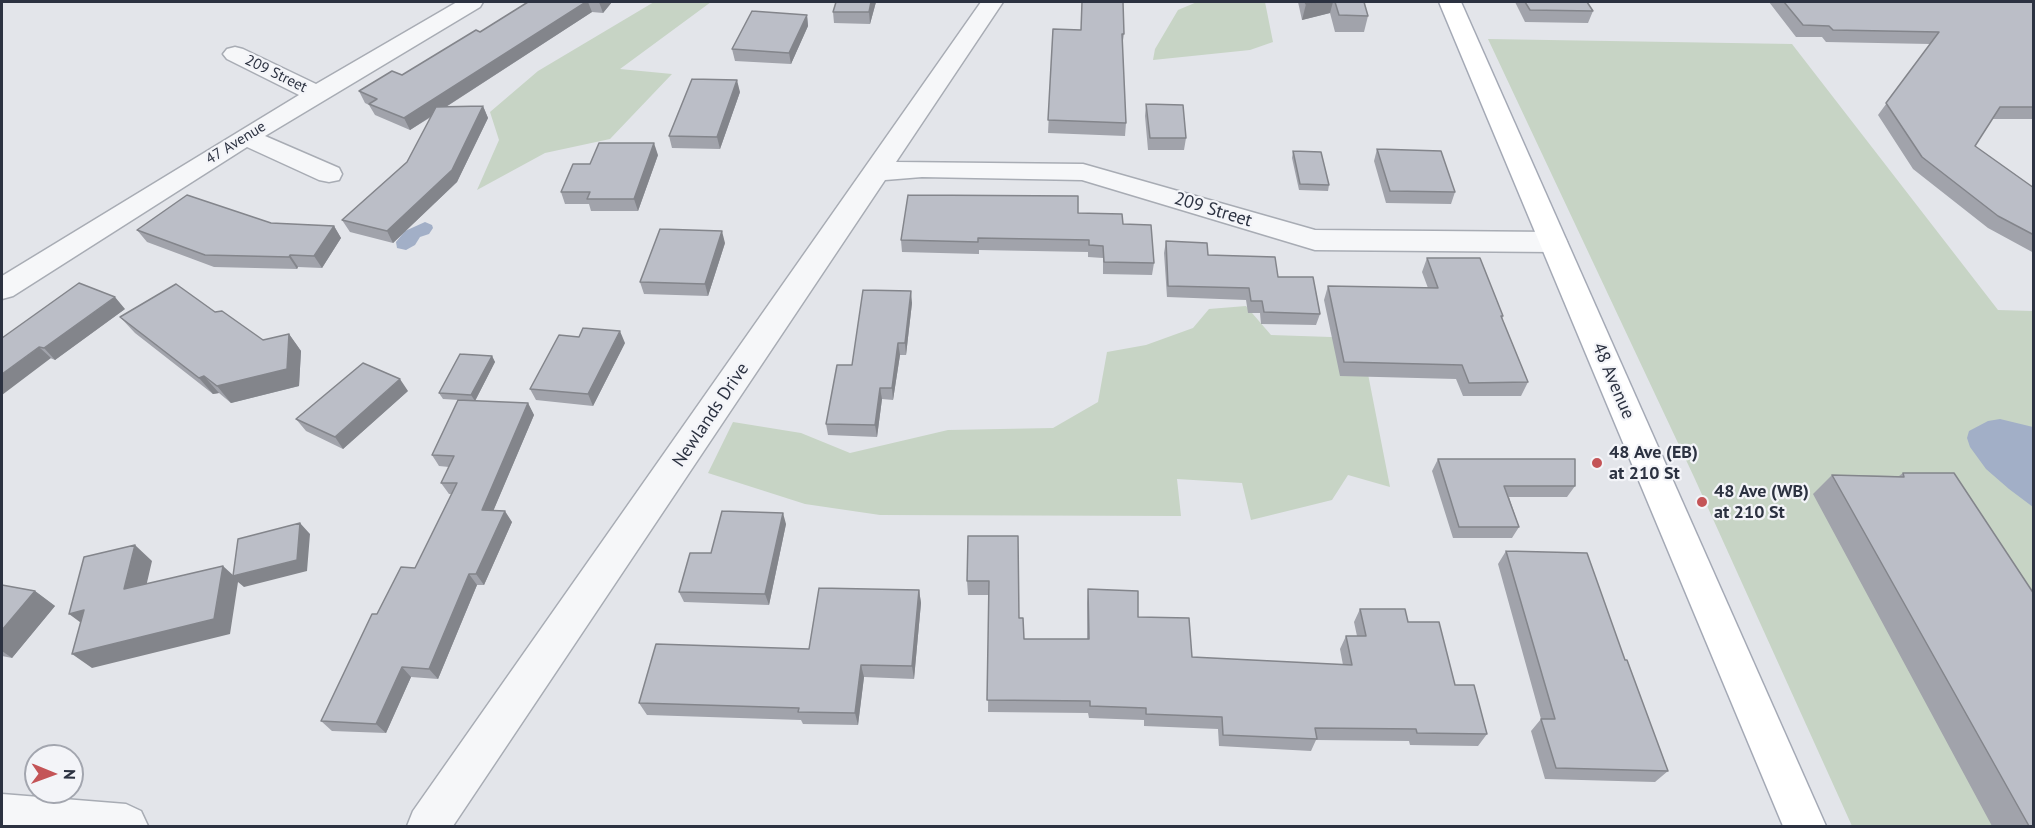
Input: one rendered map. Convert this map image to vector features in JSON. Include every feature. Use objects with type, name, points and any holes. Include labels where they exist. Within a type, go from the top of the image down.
[{"type":"main road","name":"48 Avenue","points":[[1450,2],[1805,826]]},
{"type":"street","name":"47 Avenue","points":[[2,289],[245,137],[472,2]]},
{"type":"street","name":"Newlands Drive","points":[[428,826],[992,2]]},
{"type":"street","name":"209 Street","points":[[235,54],[317,94]]},
{"type":"street","points":[[245,137],[329,174]]},
{"type":"street","name":"209 Street","points":[[875,172],[934,169],[1083,172],[1315,240],[1553,243]]},
{"type":"street","points":[[2,816],[126,826]]},
{"type":"green space","points":[[654,2],[711,2],[620,69],[672,74],[610,139],[545,153],[477,190],[499,140],[490,112],[538,71]]},
{"type":"green space","points":[[1197,2],[1265,2],[1273,42],[1250,50],[1153,60],[1155,49],[1178,10]]},
{"type":"green space","points":[[1488,39],[1792,44],[1998,310],[2033,311],[2033,826],[1852,826],[1694,477]]},
{"type":"green space","points":[[1246,306],[1271,335],[1361,338],[1390,487],[1348,475],[1332,500],[1251,520],[1242,483],[1177,479],[1181,516],[880,515],[805,504],[708,473],[733,422],[801,433],[850,453],[948,430],[1053,428],[1098,402],[1107,352],[1146,345],[1193,328],[1209,309]]},
{"type":"water","points":[[425,222],[433,228],[429,234],[420,237],[415,245],[406,250],[397,248],[396,242],[405,231]]},
{"type":"water","points":[[2000,419],[2033,427],[2033,507],[1986,469],[1970,447],[1967,438],[1969,431],[1988,421]]},
{"type":"building","points":[[528,2],[586,2],[404,118],[369,104],[377,99],[359,91],[392,71],[402,75],[476,30],[480,32]]},
{"type":"building","points":[[836,2],[871,2],[869,12],[833,12]]},
{"type":"building","points":[[1082,2],[1123,2],[1126,123],[1048,120],[1053,29],[1081,30]]},
{"type":"building","points":[[1335,2],[1364,2],[1368,16],[1339,15]]},
{"type":"building","points":[[1525,2],[1587,2],[1593,11],[1530,10]]},
{"type":"building","points":[[1784,2],[2034,2],[2034,107],[2000,107],[1975,146],[2034,188],[2034,235],[1998,216],[1922,157],[1886,103],[1939,32],[1833,30],[1829,26],[1803,25]]},
{"type":"building","points":[[752,11],[807,15],[789,53],[732,49]]},
{"type":"building","points":[[692,79],[737,80],[717,137],[669,136]]},
{"type":"building","points":[[1146,104],[1183,105],[1186,138],[1150,138]]},
{"type":"building","points":[[483,106],[452,170],[387,231],[342,220],[407,162],[436,107]]},
{"type":"building","points":[[599,143],[654,143],[634,199],[587,199],[590,192],[561,192],[573,164],[590,164]]},
{"type":"building","points":[[1377,149],[1441,151],[1455,192],[1390,191]]},
{"type":"building","points":[[1293,151],[1321,152],[1329,185],[1300,184]]},
{"type":"building","points":[[187,195],[271,223],[334,226],[314,256],[290,255],[289,257],[205,255],[137,230]]},
{"type":"building","points":[[908,195],[1078,196],[1078,213],[1122,214],[1123,224],[1151,225],[1154,263],[1104,262],[1103,246],[1089,245],[1089,240],[978,238],[978,242],[901,240]]},
{"type":"building","points":[[660,229],[722,231],[705,284],[640,282]]},
{"type":"building","points":[[1166,241],[1207,243],[1208,255],[1275,257],[1278,277],[1313,277],[1320,314],[1264,312],[1262,301],[1251,301],[1249,288],[1168,286]]},
{"type":"building","points":[[1427,258],[1480,258],[1528,382],[1469,383],[1462,365],[1344,362],[1328,286],[1438,288]]},
{"type":"building","points":[[79,283],[115,297],[44,348],[39,347],[2,374],[2,338]]},
{"type":"building","points":[[176,284],[215,312],[222,311],[263,340],[289,334],[287,369],[217,386],[204,376],[199,378],[120,317]]},
{"type":"building","points":[[863,290],[911,291],[905,343],[898,343],[892,388],[880,388],[875,425],[826,424],[837,365],[852,365]]},
{"type":"building","points":[[583,328],[620,331],[588,394],[530,389],[559,335],[579,337]]},
{"type":"building","points":[[460,354],[492,356],[471,395],[439,393]]},
{"type":"building","points":[[363,363],[400,379],[335,437],[296,419]]},
{"type":"building","points":[[458,400],[528,403],[482,510],[505,511],[476,574],[469,574],[429,669],[402,667],[376,724],[321,721],[372,614],[377,614],[401,567],[415,568],[457,483],[441,483],[454,456],[432,455]]},
{"type":"building","points":[[1438,459],[1575,459],[1575,486],[1504,486],[1519,527],[1459,527]]},
{"type":"building","points":[[1903,473],[1954,473],[2034,594],[2034,826],[2029,826],[1832,475],[1904,477]]},
{"type":"building","points":[[722,511],[783,513],[765,594],[679,592],[690,553],[711,553]]},
{"type":"building","points":[[300,523],[297,560],[233,576],[238,539]]},
{"type":"building","points":[[968,536],[1018,536],[1019,618],[1023,618],[1024,639],[1089,639],[1088,589],[1138,591],[1138,617],[1189,618],[1192,657],[1352,665],[1346,636],[1366,636],[1360,609],[1405,609],[1408,622],[1439,622],[1455,685],[1474,685],[1487,734],[1417,733],[1416,729],[1315,728],[1317,739],[1223,735],[1222,717],[1146,714],[1146,708],[1090,706],[1090,701],[987,700],[989,581],[967,581]]},
{"type":"building","points":[[135,545],[124,589],[223,566],[214,619],[72,654],[84,610],[69,614],[84,557]]},
{"type":"building","points":[[1506,551],[1587,553],[1668,771],[1556,768],[1541,719],[1555,719]]},
{"type":"building","points":[[2,585],[35,591],[2,630]]},
{"type":"building","points":[[819,588],[919,590],[912,666],[861,665],[855,713],[798,712],[799,708],[639,703],[656,644],[809,649]]},
{"type":"place","name":"48 Ave (EB) at 210 St","points":[[1597,463]]},
{"type":"place","name":"48 Ave (WB) at 210 St","points":[[1702,502]]}]
